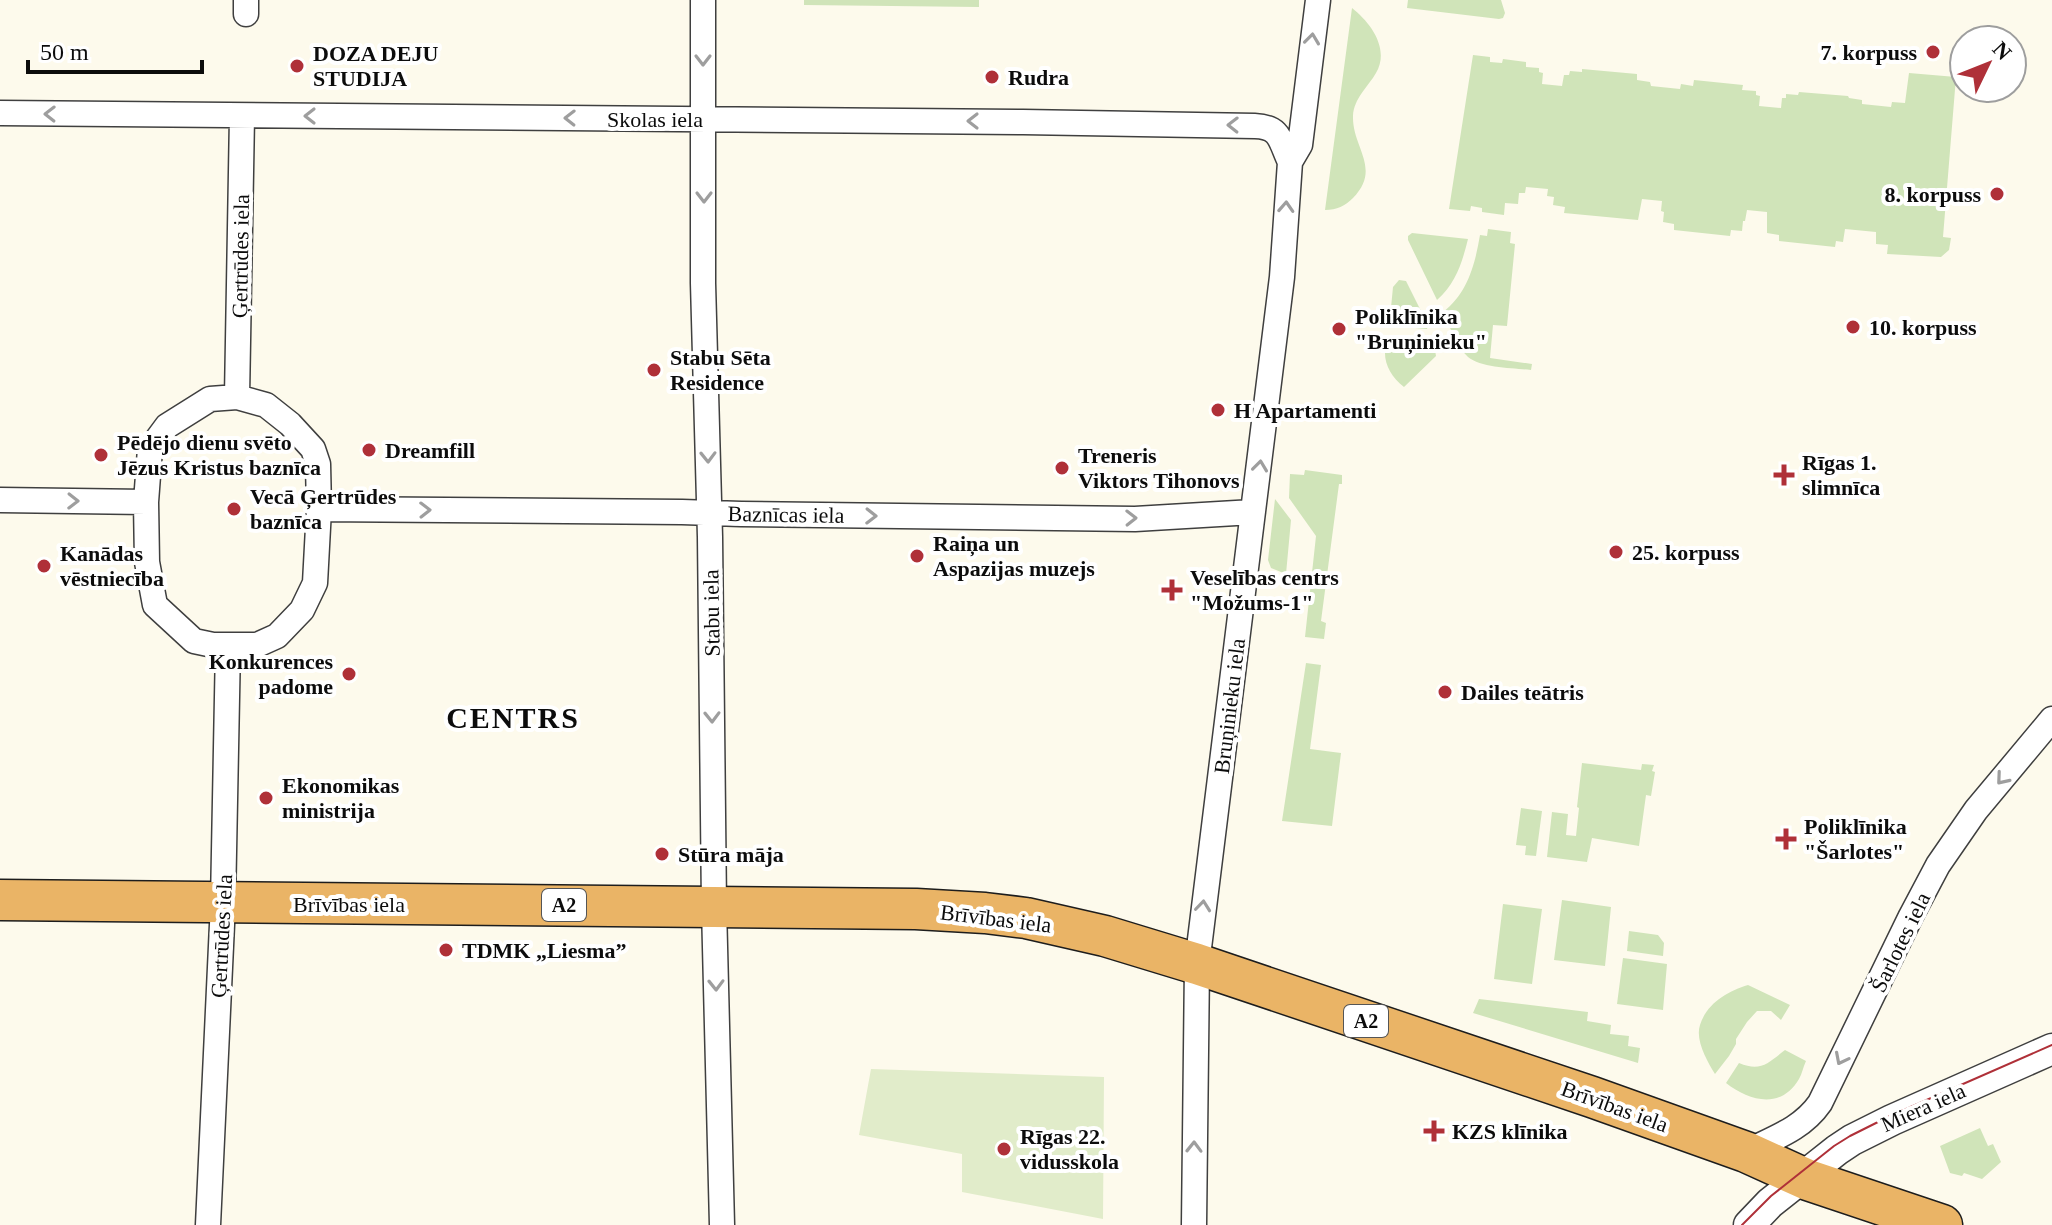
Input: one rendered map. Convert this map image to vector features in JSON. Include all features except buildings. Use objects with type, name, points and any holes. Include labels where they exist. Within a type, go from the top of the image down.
[{"type":"highway","name":"Brīvības iela","points":[[0,900],[916,909],[1026,918],[1090,932],[1197,964],[1592,1097],[1746,1152],[1802,1177],[1942,1225]]},
{"type":"street","name":"Stabu iela","points":[[703,0],[703,283],[722,1225]]},
{"type":"street","name":"Bruņinieku iela","points":[[1194,1225],[1197,964],[1282,277],[1290,162],[1300,145],[1318,0]]},
{"type":"street","name":"Skolas iela","points":[[0,113],[1268,127],[1276,132],[1290,162]]},
{"type":"street","name":"Ģertrūdes iela","points":[[237,397],[242,116]]},
{"type":"street","points":[[237,397],[266,405],[290,424],[313,449],[318,464],[319,509],[315,583],[302,610],[277,636],[257,645],[228,646],[194,641],[155,605],[147,562],[146,502],[150,449],[167,426],[210,399],[237,397]]},
{"type":"street","points":[[0,500],[146,502]]},
{"type":"street","name":"Baznīcas iela","points":[[319,509],[1135,519],[1253,512]]},
{"type":"street","name":"Ģertrūdes iela","points":[[208,1225],[223,903],[228,646]]},
{"type":"street","name":"Šarlotes iela","points":[[1746,1152],[1802,1124],[1820,1103],[1938,865],[1976,810],[2052,719]]},
{"type":"street","name":"Miera iela","points":[[1749,1225],[1770,1203],[1844,1145],[1892,1120],[2052,1049]]},
{"type":"green space","points":[[804,0],[979,0],[979,7],[804,5]]},
{"type":"green space","points":[[1408,0],[1501,0],[1505,13],[1499,19],[1407,8]]},
{"type":"green space","points":[[1352,8],[1372,29],[1381,55],[1376,73],[1359,98],[1353,116],[1364,158],[1365,177],[1350,201],[1325,210]]},
{"type":"green space","points":[[1473,55],[1490,57],[1490,62],[1502,63],[1503,59],[1526,62],[1526,67],[1539,68],[1539,72],[1543,73],[1542,84],[1562,86],[1564,75],[1569,75],[1570,71],[1582,72],[1582,69],[1637,74],[1637,80],[1650,82],[1651,86],[1680,89],[1681,84],[1693,86],[1694,80],[1743,85],[1742,90],[1756,91],[1756,95],[1760,96],[1759,106],[1781,108],[1782,98],[1786,98],[1786,94],[1798,95],[1799,92],[1848,96],[1862,100],[1862,104],[1891,107],[1892,102],[1905,103],[1909,73],[1948,76],[1948,104],[1954,104],[1943,237],[1951,238],[1949,250],[1941,257],[1887,254],[1888,245],[1876,244],[1876,232],[1845,229],[1843,242],[1836,241],[1835,247],[1779,241],[1779,235],[1767,233],[1767,212],[1747,210],[1742,231],[1731,230],[1730,236],[1674,230],[1674,224],[1663,222],[1662,201],[1642,199],[1638,220],[1564,213],[1565,207],[1553,205],[1554,197],[1547,196],[1548,189],[1526,187],[1525,193],[1519,193],[1518,204],[1505,203],[1504,215],[1482,212],[1482,208],[1471,206],[1470,211],[1449,209]]},
{"type":"green space","points":[[1488,229],[1511,232],[1510,243],[1515,244],[1507,326],[1493,325],[1490,358],[1532,364],[1531,370],[1474,361],[1457,342],[1443,312],[1464,287],[1473,267],[1480,235],[1487,236]]},
{"type":"green space","points":[[1412,233],[1468,239],[1457,272],[1437,300],[1408,240]]},
{"type":"green space","points":[[1399,280],[1406,281],[1428,325],[1427,329],[1403,327],[1391,322],[1393,287]]},
{"type":"green space","points":[[1395,340],[1428,345],[1435,350],[1436,356],[1404,387],[1386,362],[1386,344]]},
{"type":"green space","points":[[1305,470],[1342,475],[1321,621],[1326,623],[1324,639],[1305,637],[1316,536],[1289,498],[1290,474],[1304,475]]},
{"type":"green space","points":[[1275,499],[1291,520],[1286,574],[1271,568],[1268,560]]},
{"type":"green space","points":[[1306,663],[1321,665],[1310,749],[1341,753],[1332,826],[1282,821]]},
{"type":"green space","points":[[1582,763],[1641,770],[1642,764],[1654,765],[1651,796],[1646,795],[1639,846],[1592,838],[1587,862],[1547,857],[1552,812],[1568,814],[1566,835],[1576,836]]},
{"type":"green space","points":[[1521,808],[1542,811],[1536,856],[1525,855],[1526,846],[1516,845]]},
{"type":"green space","points":[[1562,900],[1611,907],[1605,966],[1554,960]]},
{"type":"green space","points":[[1503,904],[1542,909],[1532,984],[1494,979]]},
{"type":"green space","points":[[1629,931],[1658,935],[1664,943],[1663,956],[1627,951]]},
{"type":"green space","points":[[1623,958],[1667,964],[1663,1010],[1617,1004]]},
{"type":"green space","points":[[1748,985],[1790,1005],[1781,1020],[1771,1011],[1757,1011],[1715,1074],[1700,1044],[1700,1025],[1719,999]]},
{"type":"green space","points":[[1479,999],[1588,1012],[1587,1021],[1611,1025],[1610,1034],[1629,1036],[1628,1046],[1640,1048],[1638,1063],[1473,1013]]},
{"type":"green space","points":[[1785,1050],[1806,1061],[1799,1079],[1783,1095],[1774,1099],[1754,1098],[1726,1083],[1739,1063],[1759,1066]]},
{"type":"green space","points":[[871,1069],[1104,1077],[1103,1219],[962,1192],[962,1154],[859,1135]]},
{"type":"green space","points":[[1980,1128],[1988,1146],[1993,1144],[2001,1162],[1982,1179],[1964,1173],[1962,1176],[1950,1173],[1940,1146]]},
{"type":"tram line","points":[[1742,1225],[1771,1196],[1850,1136],[2052,1045]]},
{"type":"place","name":"7. korpuss","points":[[1933,52]]},
{"type":"place","name":"DOZA DEJU STUDIJA","points":[[297,66]]},
{"type":"place","name":"Rudra","points":[[992,77]]},
{"type":"place","name":"8. korpuss","points":[[1997,194]]},
{"type":"place","name":"10. korpuss","points":[[1853,327]]},
{"type":"place","name":"Poliklīnika \"Bruņinieku\"","points":[[1339,329]]},
{"type":"place","name":"Stabu Sēta Residence","points":[[654,370]]},
{"type":"place","name":"H Apartamenti","points":[[1218,410]]},
{"type":"place","name":"Dreamfill","points":[[369,450]]},
{"type":"place","name":"Pēdējo dienu svēto Jēzus Kristus baznīca","points":[[101,455]]},
{"type":"place","name":"Treneris Viktors Tihonovs","points":[[1062,468]]},
{"type":"place","name":"Rīgas 1. slimnīca","points":[[1784,475]]},
{"type":"place","name":"Vecā Ģertrūdes baznīca","points":[[234,509]]},
{"type":"place","name":"25. korpuss","points":[[1616,552]]},
{"type":"place","name":"Raiņa un Aspazijas muzejs","points":[[917,556]]},
{"type":"place","name":"Kanādas vēstniecība","points":[[44,566]]},
{"type":"place","name":"Veselības centrs \"Možums-1\"","points":[[1172,590]]},
{"type":"place","name":"Konkurences padome","points":[[349,674]]},
{"type":"place","name":"Dailes teātris","points":[[1445,692]]},
{"type":"place","name":"Ekonomikas ministrija","points":[[266,798]]},
{"type":"place","name":"Poliklīnika \"Šarlotes\"","points":[[1786,839]]},
{"type":"place","name":"Stūra māja","points":[[662,854]]},
{"type":"place","name":"TDMK „Liesma”","points":[[446,950]]},
{"type":"place","name":"KZS klīnika","points":[[1434,1131]]},
{"type":"place","name":"Rīgas 22. vidusskola","points":[[1004,1149]]},
{"type":"district","name":"CENTRS","points":[[513,718]]}]
